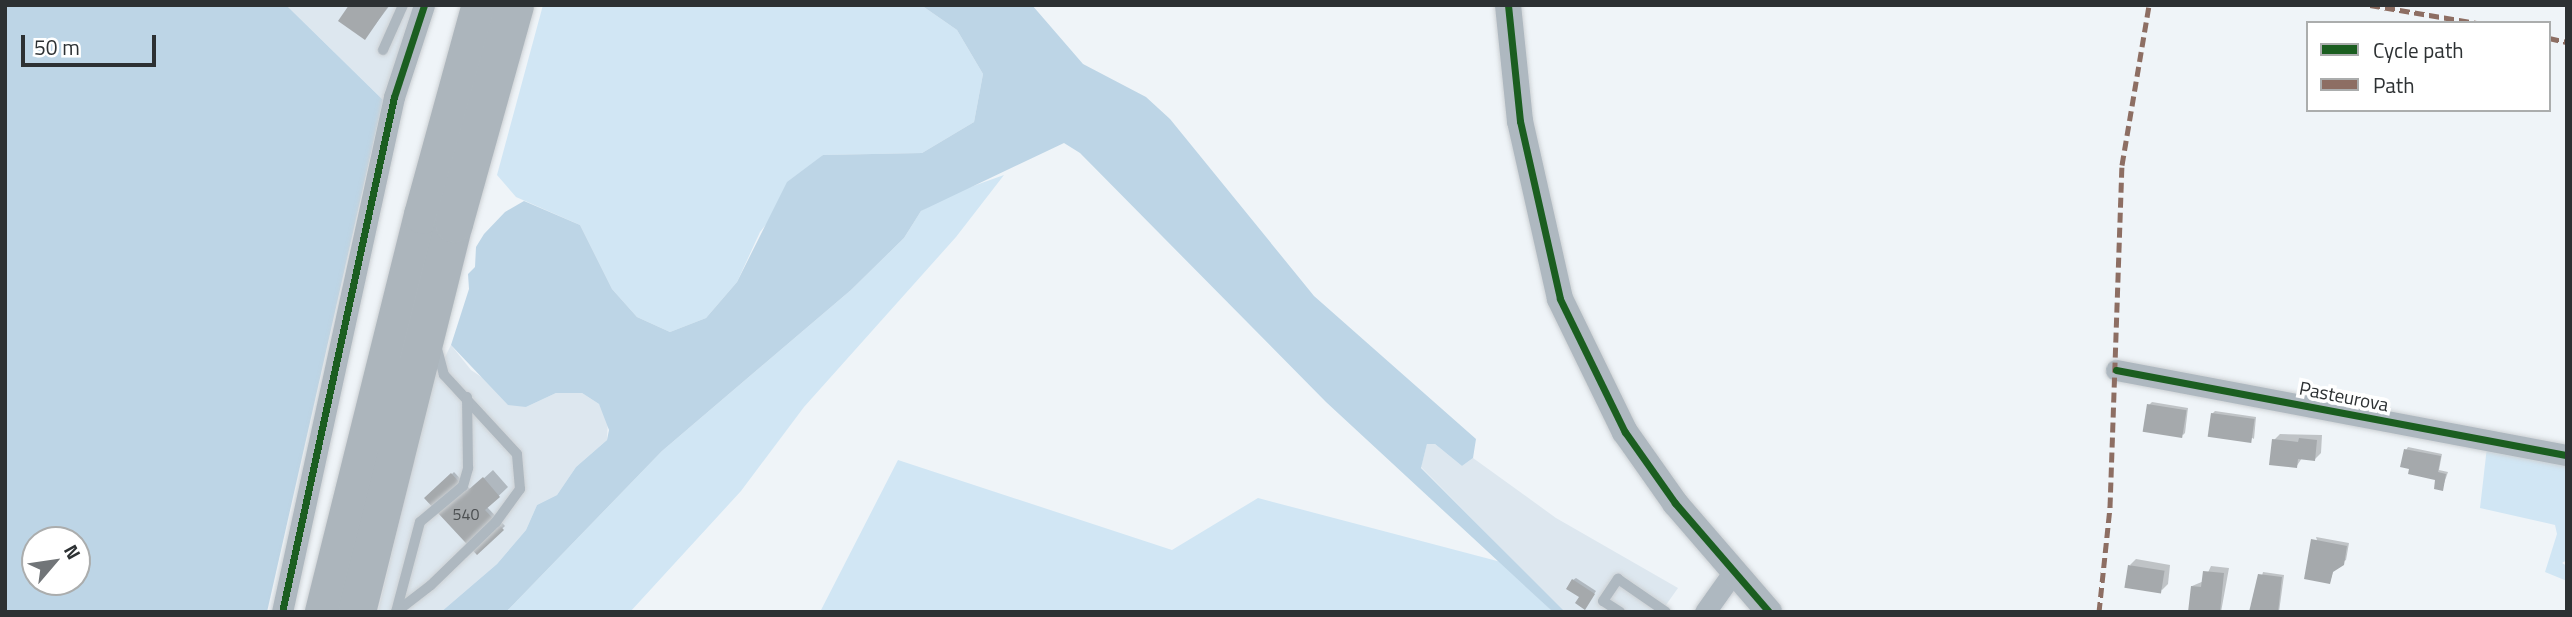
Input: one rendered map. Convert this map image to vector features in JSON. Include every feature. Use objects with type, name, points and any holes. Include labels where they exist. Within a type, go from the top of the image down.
[{"type":"highway","points":[[324,612],[423,215],[481,5]]},
{"type":"highway","points":[[357,612],[454,224],[515,5]]},
{"type":"street","points":[[282,612],[394,97],[424,5]]},
{"type":"street","points":[[1508,5],[1520,121],[1560,299],[1625,432],[1732,574],[1769,612]]},
{"type":"street","name":"Pasteurova","points":[[2116,370],[2567,455]]},
{"type":"street","points":[[1706,612],[1732,574]]},
{"type":"lane","points":[[383,50],[403,5]]},
{"type":"lane","points":[[396,612],[431,585],[496,522],[520,489],[517,454],[444,375],[438,358],[454,224]]},
{"type":"lane","points":[[396,612],[420,522],[463,486],[468,468],[467,397]]},
{"type":"lane","points":[[1620,612],[1603,601],[1618,579],[1666,612]]},
{"type":"shaded area","points":[[5,5],[286,5],[383,100],[267,612],[5,612]]},
{"type":"shaded area","points":[[286,5],[416,5],[383,100]]},
{"type":"shaded area","points":[[543,5],[921,5],[957,30],[983,74],[974,122],[922,153],[823,155],[760,232],[737,282],[706,318],[670,332],[637,317],[612,289],[580,225],[516,197],[497,175]]},
{"type":"shaded area","points":[[921,5],[1032,5],[1083,64],[1146,97],[1170,119],[1314,296],[1476,439],[1473,458],[1462,466],[1435,444],[1427,444],[1421,468],[1565,612],[1553,612],[1326,402],[1080,153],[1064,143],[921,211],[904,238],[851,290],[662,451],[506,612],[441,612],[497,564],[526,530],[537,505],[557,495],[576,467],[607,440],[609,430],[599,404],[582,393],[556,393],[526,407],[508,405],[451,345],[469,289],[468,274],[475,267],[476,247],[484,234],[505,212],[524,201],[580,225],[612,289],[637,317],[670,332],[706,318],[737,282],[787,182],[823,155],[922,153],[974,122],[983,74],[957,30]]},
{"type":"shaded area","points":[[1004,175],[956,237],[804,407],[741,491],[630,612],[506,612],[662,451],[851,290],[904,238],[921,211],[948,195]]},
{"type":"shaded area","points":[[451,345],[471,370],[526,407],[556,393],[582,393],[599,404],[608,420],[607,440],[576,467],[557,495],[537,505],[526,530],[497,564],[441,612],[378,612],[431,385]]},
{"type":"shaded area","points":[[1427,444],[1435,444],[1462,466],[1473,458],[1556,518],[1678,588],[1661,612],[1564,612],[1421,467]]},
{"type":"shaded area","points":[[2487,447],[2567,465],[2567,560],[2562,563],[2567,566],[2567,581],[2545,572],[2557,534],[2555,525],[2480,508]]},
{"type":"shaded area","points":[[898,460],[1172,550],[1258,498],[1501,562],[1553,612],[820,612]]},
{"type":"building","points":[[349,5],[389,5],[365,40],[338,21]]},
{"type":"building","points":[[2147,404],[2187,410],[2182,438],[2143,432]]},
{"type":"building","points":[[2211,413],[2255,419],[2251,443],[2208,437]]},
{"type":"building","points":[[2299,438],[2317,440],[2315,461],[2298,459],[2297,468],[2269,465],[2272,439],[2298,442]]},
{"type":"building","points":[[2404,449],[2441,456],[2438,472],[2446,474],[2443,491],[2434,489],[2435,480],[2408,474],[2409,469],[2400,467]]},
{"type":"building","points":[[451,473],[467,491],[483,477],[500,497],[485,510],[504,530],[477,555],[424,498]]},
{"type":"building","points":[[2311,539],[2347,546],[2344,565],[2333,572],[2330,584],[2304,579]]},
{"type":"building","points":[[2128,565],[2165,571],[2161,594],[2124,588]]},
{"type":"building","points":[[2203,571],[2224,573],[2220,612],[2188,612],[2191,586],[2201,587]]},
{"type":"building","points":[[2258,574],[2282,577],[2278,612],[2249,612]]},
{"type":"building","points":[[1572,579],[1595,594],[1585,610],[1575,603],[1579,597],[1566,589]]},
{"type":"marked path","points":[[2099,612],[2110,507],[2122,165],[2149,5]]},
{"type":"marked path","points":[[2370,5],[2464,21]]},
{"type":"marked path","points":[[2551,38],[2567,42]]},
{"type":"cycle path","points":[[282,612],[394,97],[424,5]]},
{"type":"cycle path","points":[[1508,5],[1520,121],[1560,299],[1625,432],[1675,503],[1769,612]]},
{"type":"cycle path","points":[[2116,370],[2567,455]]}]
